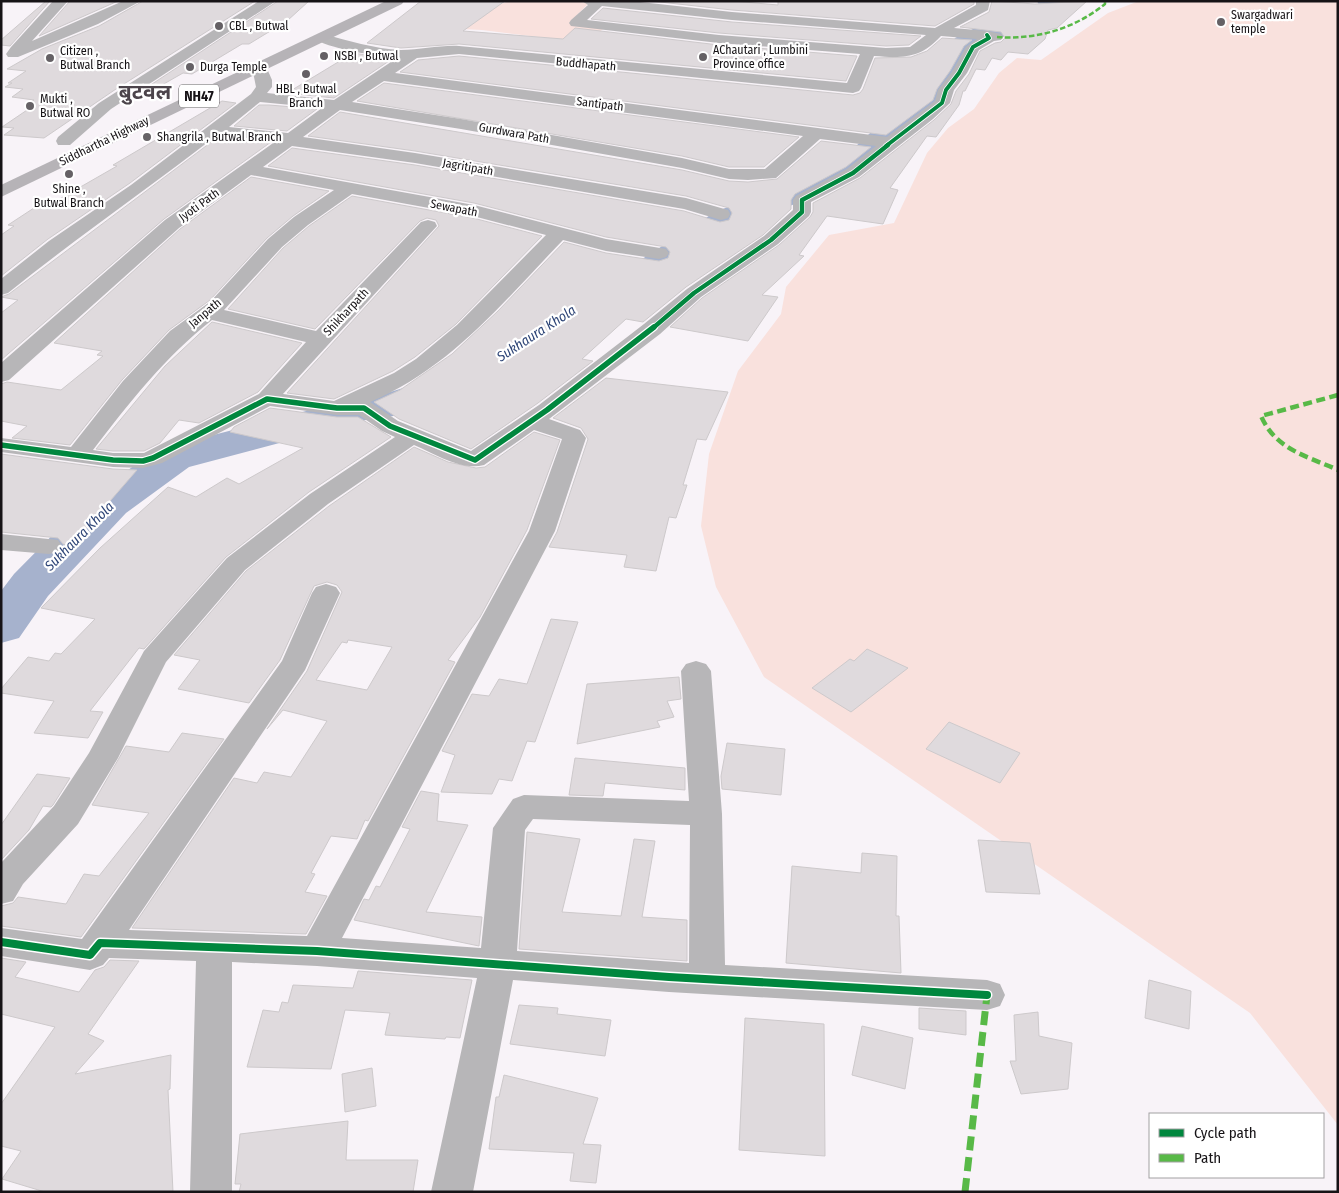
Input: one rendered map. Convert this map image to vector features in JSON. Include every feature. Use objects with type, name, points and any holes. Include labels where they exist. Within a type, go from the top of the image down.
[{"type":"highway","name":"Siddhartha Highway","points":[[151,101],[239,62],[365,1]]},
{"type":"highway","name":"Siddhartha Highway","points":[[1,192],[397,1]]},
{"type":"highway","points":[[239,62],[260,67]]},
{"type":"highway","name":"Siddhartha Highway","points":[[46,150],[116,117]]},
{"type":"street","points":[[7,58],[61,1]]},
{"type":"street","points":[[7,58],[134,1]]},
{"type":"street","points":[[64,141],[105,106],[269,1]]},
{"type":"street","points":[[1,445],[113,460],[143,461],[153,458],[268,399],[337,408],[364,408],[390,426],[474,460],[531,421],[652,329],[694,294],[771,240],[802,212],[802,200],[853,173],[942,103],[946,90],[959,73],[973,47],[992,36],[966,33],[937,32],[594,2],[576,23],[719,39],[908,52],[922,48],[937,32],[983,7],[983,1]]},
{"type":"street","name":"Buddhapath","points":[[322,38],[355,48],[412,54],[445,49],[459,50],[852,88],[869,50]]},
{"type":"street","name":"Jyoti Path","points":[[1,375],[172,224],[287,140],[412,54]]},
{"type":"street","points":[[1,288],[56,245],[137,189],[257,97],[264,87],[260,67]]},
{"type":"street","name":"Santipath","points":[[382,76],[892,143]]},
{"type":"street","name":"Gurdwara Path","points":[[257,97],[337,105],[564,141],[682,163],[729,174],[770,174],[818,132]]},
{"type":"street","name":"Jagritipath","points":[[213,130],[284,137],[287,140],[415,158],[686,204],[721,214]]},
{"type":"street","name":"Sewapath","points":[[248,169],[474,211],[606,246],[659,253]]},
{"type":"street","name":"Janpath","points":[[77,455],[131,386],[178,336],[218,305],[275,243],[301,220],[350,188]]},
{"type":"street","name":"Shikharpath","points":[[268,399],[321,339],[428,226]]},
{"type":"street","points":[[337,408],[399,380],[437,353],[559,233]]},
{"type":"street","points":[[208,313],[321,339]]},
{"type":"street","points":[[317,951],[542,531],[574,438],[572,435],[531,421]]},
{"type":"street","points":[[1,891],[11,875],[66,816],[102,758],[154,658],[236,564],[319,499],[413,435]]},
{"type":"street","points":[[1,542],[48,546]]},
{"type":"street","points":[[1,942],[90,955],[295,664],[326,593]]},
{"type":"street","points":[[696,671],[706,814],[707,979]]},
{"type":"street","points":[[452,1192],[498,964],[509,828],[524,807],[706,814]]},
{"type":"street","points":[[100,943],[317,951],[707,979],[987,995]]},
{"type":"street","points":[[211,1192],[214,947]]},
{"type":"shaded area","points":[[510,1],[572,1],[589,3],[570,22],[603,29],[587,43],[462,29],[494,6]]},
{"type":"shaded area","points":[[1139,1],[1338,1],[1338,1125],[1250,1013],[764,677],[716,587],[701,526],[709,454],[738,371],[781,314],[786,287],[829,235],[894,223],[927,153],[948,128],[974,109],[999,73],[1017,58],[1041,60],[1108,13]]},
{"type":"building","points":[[46,1],[50,1],[10,46],[1,45],[1,40]]},
{"type":"building","points":[[70,1],[118,1],[39,36]]},
{"type":"building","points":[[143,1],[255,1],[116,89],[44,138],[4,135],[14,128],[2,127],[33,106],[25,105],[34,100],[12,97],[23,89],[5,87],[26,71],[7,69],[42,49],[99,26]]},
{"type":"building","points":[[278,1],[309,1],[277,30],[272,30],[249,44],[242,44],[192,74],[183,73],[155,89],[146,88]]},
{"type":"building","points":[[421,1],[505,1],[463,31],[563,39],[575,28],[719,45],[857,56],[846,81],[459,44],[401,48],[367,43]]},
{"type":"building","points":[[651,1],[732,1],[778,5],[778,1],[974,1],[974,4],[935,26],[732,10]]},
{"type":"building","points":[[992,1],[1035,4],[1087,1],[1057,28],[1048,30],[1045,39],[1028,54],[1008,52],[1001,60],[992,58],[985,70],[976,69],[965,91],[963,91],[959,105],[936,137],[927,136],[890,188],[898,190],[883,224],[827,216],[799,255],[804,256],[762,295],[778,297],[748,341],[670,327],[702,298],[779,245],[810,217],[813,212],[813,203],[860,178],[934,120],[951,104],[956,91],[969,74],[980,51],[1001,42],[1005,38],[1001,32],[960,27],[989,12]]},
{"type":"building","points":[[603,8],[732,22],[921,36],[909,45],[886,46],[719,33],[591,19]]},
{"type":"building","points":[[942,38],[972,40],[964,46],[937,89],[933,100],[886,135],[400,72],[418,60],[459,56],[853,95],[860,93],[863,89],[875,58],[911,57],[927,51]]},
{"type":"building","points":[[353,53],[392,59],[334,98],[287,93]]},
{"type":"building","points":[[384,83],[799,137],[764,167],[729,167],[682,156],[357,101]]},
{"type":"building","points":[[222,101],[236,103],[130,183],[48,239],[1,276],[1,235],[14,226],[8,225],[40,204],[56,201],[117,166],[113,165]]},
{"type":"building","points":[[259,105],[317,109],[287,131],[234,126]]},
{"type":"building","points":[[340,112],[682,170],[729,181],[748,182],[777,179],[821,141],[871,147],[846,167],[795,194],[791,200],[791,209],[763,235],[686,287],[643,322],[626,319],[582,359],[593,361],[538,403],[471,449],[399,419],[374,402],[400,390],[452,354],[498,311],[564,242],[606,253],[659,261],[668,258],[670,252],[666,247],[606,237],[474,203],[268,166],[292,148],[415,165],[684,211],[720,222],[729,220],[732,213],[729,208],[686,196],[415,151],[308,136]]},
{"type":"building","points":[[218,137],[271,142],[164,219],[1,360],[1,313],[18,300],[1,297],[9,294]]},
{"type":"building","points":[[251,177],[329,191],[293,216],[267,238],[210,300],[169,330],[122,380],[70,445],[12,438],[27,426],[1,421],[1,384],[7,382],[61,390],[103,356],[97,355],[102,351],[54,343],[180,229]]},
{"type":"building","points":[[352,196],[473,218],[542,236],[456,324],[415,357],[393,371],[334,399],[287,393],[439,226],[436,220],[427,218],[420,221],[315,329],[228,309],[283,248],[309,226]]},
{"type":"building","points":[[212,322],[302,343],[258,392],[199,423],[179,420],[160,443],[144,451],[96,449],[165,366]]},
{"type":"building","points":[[606,378],[728,392],[706,440],[697,439],[683,485],[687,485],[676,518],[669,517],[656,571],[624,567],[627,555],[549,547],[557,532],[588,439],[581,428],[553,418]]},
{"type":"building","points":[[270,408],[337,417],[358,417],[391,437],[309,492],[226,557],[144,649],[139,648],[90,711],[103,712],[88,738],[34,733],[54,701],[1,693],[1,689],[28,657],[49,661],[55,653],[61,654],[95,619],[41,608],[100,548],[168,487],[196,497],[227,478],[239,484],[303,448],[230,432],[234,427]]},
{"type":"building","points":[[534,432],[560,440],[527,530],[480,617],[448,660],[455,662],[368,821],[365,820],[357,839],[331,836],[311,873],[315,874],[305,892],[327,896],[306,934],[132,928],[234,778],[257,783],[264,772],[291,777],[327,721],[283,710],[267,729],[307,671],[342,592],[337,585],[327,582],[314,586],[280,660],[249,703],[178,689],[200,660],[174,655],[246,571],[329,506],[414,447],[448,462],[476,468],[485,467]],"holes":[[[348,640],[392,647],[367,690],[316,680],[342,642],[347,643]]]},
{"type":"building","points":[[1,454],[113,469],[137,470],[71,546],[63,544],[58,538],[1,532]]},
{"type":"building","points":[[551,619],[578,622],[535,742],[527,741],[512,781],[499,779],[492,794],[441,792],[455,755],[442,751],[472,694],[489,696],[499,679],[527,684]]},
{"type":"building","points":[[867,649],[908,668],[851,712],[812,688],[850,659],[854,661]]},
{"type":"building","points":[[679,677],[681,699],[667,701],[674,717],[657,721],[660,727],[577,744],[587,684]]},
{"type":"building","points":[[949,722],[1020,753],[1000,783],[926,749]]},
{"type":"building","points":[[182,733],[224,739],[81,937],[1,926],[1,906],[13,903],[18,897],[66,904],[84,874],[99,876],[149,813],[92,805],[126,746],[169,752]]},
{"type":"building","points":[[727,743],[785,749],[781,795],[722,789],[721,776]]},
{"type":"building","points":[[575,758],[685,768],[685,790],[605,783],[603,796],[569,795]]},
{"type":"building","points":[[37,774],[70,778],[53,805],[51,807],[43,806],[29,830],[1,860],[1,825]]},
{"type":"building","points":[[421,791],[439,794],[437,821],[468,825],[426,912],[482,917],[479,946],[354,920],[364,899],[369,900],[376,886],[380,887],[410,829],[402,827]]},
{"type":"building","points":[[527,832],[580,839],[562,912],[621,916],[634,839],[655,841],[642,917],[687,920],[687,961],[519,949]]},
{"type":"building","points":[[978,840],[1030,843],[1040,894],[986,892]]},
{"type":"building","points":[[862,853],[897,856],[896,916],[899,916],[901,973],[786,963],[792,866],[861,873]]},
{"type":"building","points":[[1,958],[26,962],[15,977],[79,992],[95,970],[104,967],[110,960],[139,961],[88,1034],[104,1041],[75,1074],[171,1055],[170,1089],[168,1090],[173,1192],[45,1192],[2,1179],[21,1151],[1,1146],[1,1104],[55,1027],[1,1014]]},
{"type":"building","points":[[358,971],[472,980],[460,1038],[446,1037],[445,1039],[385,1035],[390,1013],[345,1010],[331,1069],[247,1067],[263,1010],[279,1012],[282,1002],[288,1003],[293,985],[353,988]]},
{"type":"building","points":[[1149,980],[1191,991],[1189,1029],[1145,1018]]},
{"type":"building","points":[[519,1005],[558,1008],[557,1014],[611,1020],[605,1056],[510,1044]]},
{"type":"building","points":[[919,1008],[966,1011],[966,1035],[919,1029]]},
{"type":"building","points":[[1038,1012],[1039,1036],[1072,1043],[1068,1089],[1021,1094],[1010,1061],[1016,1061],[1014,1015]]},
{"type":"building","points":[[745,1018],[824,1024],[825,1156],[739,1150]]},
{"type":"building","points":[[862,1026],[913,1038],[905,1089],[852,1075]]},
{"type":"building","points":[[372,1068],[376,1106],[345,1112],[342,1074]]},
{"type":"building","points":[[504,1075],[598,1098],[583,1144],[601,1145],[596,1183],[570,1181],[574,1153],[489,1149],[496,1097],[499,1097]]},
{"type":"building","points":[[348,1121],[346,1160],[418,1160],[413,1192],[239,1192],[241,1184],[235,1184],[240,1134]]},
{"type":"waterway","name":"Sukhaura Khola","points":[[606,291],[651,268],[727,219],[809,187],[867,152],[891,129],[916,114],[946,74],[964,44],[984,33],[1020,26],[1047,14],[1052,4],[1049,1]]},
{"type":"waterway","name":"Sukhaura Khola","points":[[1,627],[31,585],[110,503],[174,458],[364,408],[393,405],[445,387]]},
{"type":"marked path","points":[[997,37],[1024,37],[1054,31],[1083,20],[1105,4],[1105,1]]},
{"type":"marked path","points":[[1338,395],[1261,416],[1266,427],[1285,447],[1338,470]]},
{"type":"marked path","points":[[965,1192],[987,995]]},
{"type":"cycle path","points":[[1,445],[113,460],[143,461],[153,458],[267,399],[337,408],[364,408],[390,426],[475,460],[547,410],[652,329],[694,293],[771,240],[802,212],[802,200],[853,173],[927,116],[942,103],[946,90],[959,73],[973,47],[989,38],[987,35]]},
{"type":"cycle path","points":[[1,942],[90,955],[100,943],[317,951],[669,977],[987,995]]},
{"type":"place","name":"Swargadwari temple","points":[[1221,22]]},
{"type":"place","name":"CBL , Butwal","points":[[219,26]]},
{"type":"place","name":"NSBI , Butwal","points":[[324,56]]},
{"type":"place","name":"AChautari , Lumbini Province office","points":[[703,57]]},
{"type":"place","name":"Citizen , Butwal Branch","points":[[50,58]]},
{"type":"place","name":"Durga Temple","points":[[190,67]]},
{"type":"place","name":"HBL , Butwal Branch","points":[[306,74]]},
{"type":"place","name":"Mukti , Butwal RO","points":[[30,106]]},
{"type":"place","name":"Shangrila , Butwal Branch","points":[[147,137]]},
{"type":"place","name":"Shine , Butwal Branch","points":[[69,174]]},
{"type":"district","name":"बुटवल","points":[[145,92]]}]
